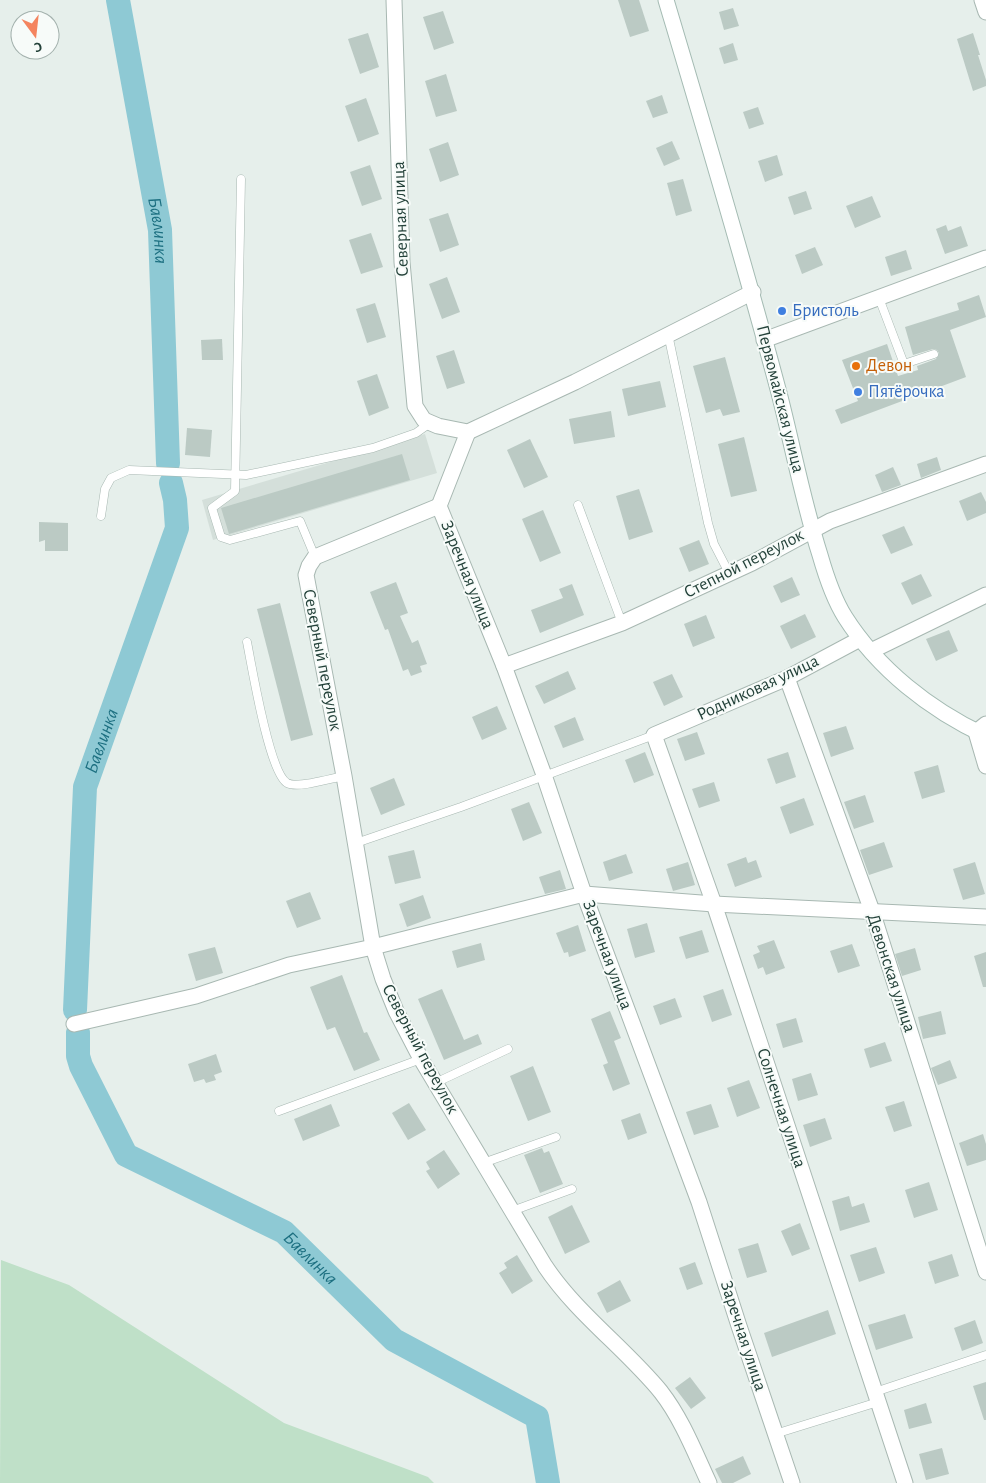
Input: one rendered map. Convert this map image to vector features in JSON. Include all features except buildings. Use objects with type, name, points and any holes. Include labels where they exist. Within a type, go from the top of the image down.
[{"type":"street","name":"Северная улица","points":[[394,0],[402,262],[415,406],[419,415],[424,420],[434,424]]},
{"type":"street","name":"Первомайская улица","points":[[666,0],[752,292],[812,530],[830,586],[844,615],[860,638],[897,679],[923,700],[983,731]]},
{"type":"street","points":[[982,0],[986,12]]},
{"type":"street","points":[[764,340],[986,258]]},
{"type":"street","points":[[434,424],[468,432],[575,382],[752,292]]},
{"type":"street","name":"Заречная улица","points":[[468,432],[438,506],[504,666],[544,775],[584,894],[700,1202],[739,1326],[792,1483]]},
{"type":"street","name":"Степной переулок","points":[[504,666],[622,623],[752,562],[830,521],[986,464]]},
{"type":"street","points":[[315,558],[438,506]]},
{"type":"street","name":"Северный переулок","points":[[315,558],[309,566],[306,575],[344,776],[372,947],[396,1011],[421,1059],[553,1278],[586,1316],[631,1358],[662,1394],[681,1424],[709,1483]]},
{"type":"street","points":[[871,651],[986,595]]},
{"type":"street","name":"Родниковая улица","points":[[654,735],[787,678],[860,638]]},
{"type":"street","name":"Девонская улица","points":[[787,678],[872,912],[986,1272]]},
{"type":"street","points":[[983,731],[986,766]]},
{"type":"street","name":"Солнечная улица","points":[[654,735],[714,904],[905,1483]]},
{"type":"street","points":[[74,1024],[196,996],[289,965],[372,947],[584,894],[714,904],[986,917]]},
{"type":"lane","points":[[241,179],[234,491],[212,508],[221,537],[230,540],[300,521],[315,558]]},
{"type":"lane","points":[[879,298],[904,364],[934,354]]},
{"type":"lane","points":[[668,334],[708,523],[714,544],[729,573]]},
{"type":"lane","points":[[100,516],[105,489],[110,478],[129,470],[246,475],[374,448],[416,434],[434,424]]},
{"type":"lane","points":[[578,505],[622,623]]},
{"type":"lane","points":[[247,642],[268,740],[280,776],[288,783],[297,785],[344,776]]},
{"type":"lane","points":[[356,844],[654,735]]},
{"type":"lane","points":[[436,1083],[508,1050]]},
{"type":"lane","points":[[279,1111],[421,1059]]},
{"type":"lane","points":[[483,1163],[556,1137]]},
{"type":"lane","points":[[512,1211],[572,1189]]},
{"type":"lane","points":[[776,1434],[986,1355]]},
{"type":"shaded area","points":[[425,434],[437,473],[213,540],[202,500]]},
{"type":"green space","points":[[1,1260],[69,1285],[284,1423],[428,1477],[434,1483],[0,1483]]},
{"type":"waterway","name":"Бавлинка","points":[[118,0],[160,230],[168,463]]},
{"type":"waterway","name":"Бавлинка","points":[[75,1010],[85,787],[177,528],[175,500],[171,483]]},
{"type":"waterway","name":"Бавлинка","points":[[78,1033],[78,1056],[81,1066],[126,1155],[284,1232],[394,1340],[537,1417],[548,1483]]},
{"type":"place","name":"Бристоль","points":[[782,311]]},
{"type":"place","name":"Девон","points":[[856,366]]},
{"type":"place","name":"Пятёрочка","points":[[858,392]]}]
